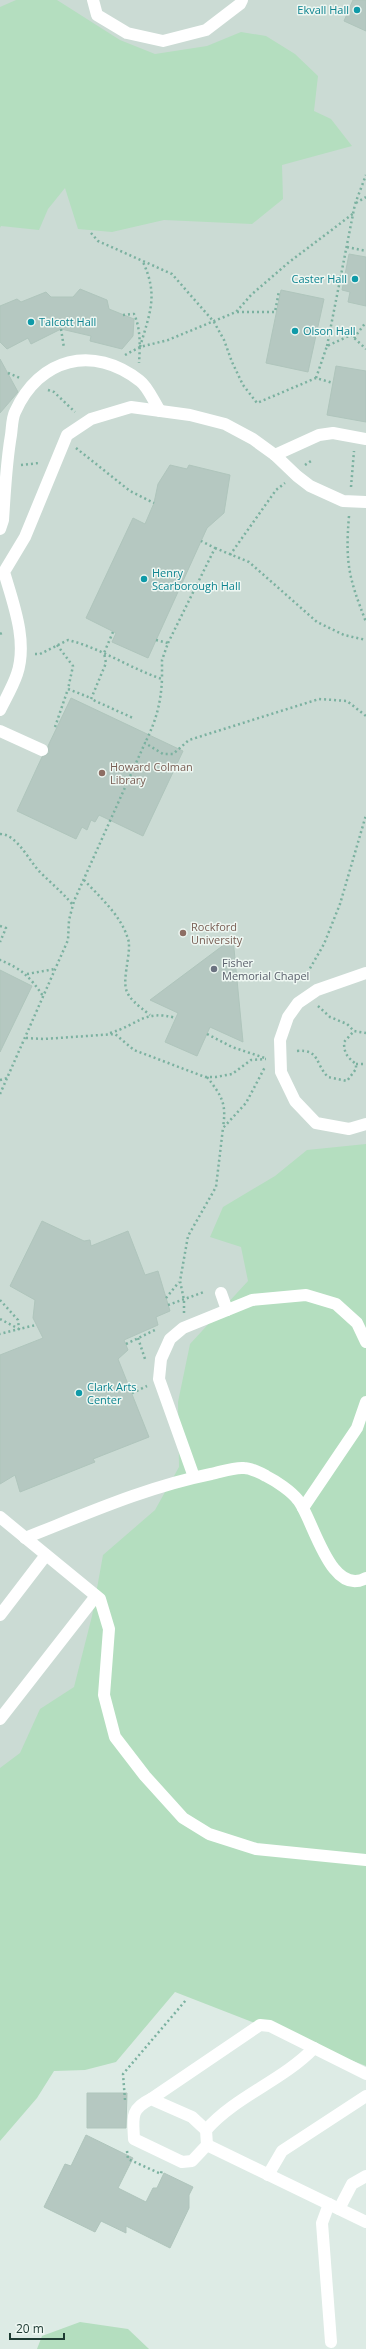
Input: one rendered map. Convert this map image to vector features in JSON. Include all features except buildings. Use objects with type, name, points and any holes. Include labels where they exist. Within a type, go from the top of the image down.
[{"type":"street","points":[[93,0],[97,15],[127,33],[163,41],[206,30],[240,4],[242,0]]},
{"type":"street","points":[[0,529],[3,520],[7,459],[15,412],[34,382],[54,366],[89,359],[114,365],[141,382],[160,411]]},
{"type":"street","points":[[0,710],[18,673],[20,654],[18,618],[2,571],[24,537],[67,435],[91,419],[131,407],[204,418],[225,424],[253,439],[275,455],[310,486],[343,501],[366,502]]},
{"type":"street","points":[[275,455],[319,435],[333,433],[360,438]]},
{"type":"street","points":[[0,731],[42,750]]},
{"type":"street","points":[[363,976],[317,990],[298,1003],[288,1017],[280,1040],[281,1072],[295,1101],[316,1123],[348,1129],[366,1124]]},
{"type":"street","points":[[221,1293],[227,1310]]},
{"type":"street","points":[[194,1477],[159,1379],[161,1359],[170,1339],[183,1328],[252,1300],[306,1295],[336,1304],[357,1323],[366,1342]]},
{"type":"street","points":[[302,1508],[357,1428],[366,1402]]},
{"type":"street","points":[[25,1538],[123,1499],[194,1477],[244,1468],[266,1476],[297,1499],[310,1520],[321,1551],[336,1573],[349,1580],[366,1578]]},
{"type":"street","points":[[0,1518],[100,1599],[108,1629],[104,1695],[115,1737],[144,1776],[183,1818],[209,1834],[256,1849],[366,1860]]},
{"type":"street","points":[[0,1615],[46,1555]]},
{"type":"street","points":[[0,1719],[96,1596]]},
{"type":"street","points":[[151,2099],[192,2117],[206,2130],[207,2145],[192,2160],[182,2162],[134,2139],[133,2116],[139,2105],[151,2099],[260,2025],[270,2026],[366,2074]]},
{"type":"street","points":[[206,2130],[217,2117],[293,2067],[314,2048]]},
{"type":"street","points":[[268,2175],[282,2151],[366,2096]]},
{"type":"street","points":[[207,2145],[366,2222]]},
{"type":"street","points":[[331,2342],[322,2223],[352,2184],[366,2176]]},
{"type":"path","points":[[316,378],[327,346],[356,204],[366,175]]},
{"type":"path","points":[[356,204],[366,197]]},
{"type":"path","points":[[114,365],[123,356],[140,347],[168,340],[236,312],[251,295],[288,263],[354,213]]},
{"type":"path","points":[[91,232],[98,241],[172,274],[214,322],[224,340],[243,385],[257,403],[316,378],[333,383]]},
{"type":"path","points":[[347,247],[366,252]]},
{"type":"path","points":[[140,347],[153,303],[148,272],[142,260]]},
{"type":"path","points":[[236,312],[275,312],[279,291]]},
{"type":"path","points":[[123,315],[134,314],[138,322],[140,347]]},
{"type":"path","points":[[354,338],[366,322]]},
{"type":"path","points":[[61,329],[66,354]]},
{"type":"path","points":[[327,346],[351,335],[366,349]]},
{"type":"path","points":[[360,438],[350,501],[347,561],[354,593],[366,622]]},
{"type":"path","points":[[230,554],[276,490]]},
{"type":"path","points":[[201,541],[249,562],[317,622],[344,635],[366,640]]},
{"type":"path","points":[[0,1094],[68,940],[69,920],[73,905],[155,723],[160,705],[162,660],[168,643],[215,548]]},
{"type":"path","points":[[91,698],[106,663],[104,653],[114,632]]},
{"type":"path","points":[[20,654],[40,654],[68,640],[88,645],[140,672],[162,679]]},
{"type":"path","points":[[156,640],[168,643]]},
{"type":"path","points":[[55,727],[68,689],[73,666],[58,645]]},
{"type":"path","points":[[68,689],[133,718]]},
{"type":"path","points":[[145,743],[163,754],[173,754],[189,740],[319,699],[347,700],[366,716]]},
{"type":"path","points":[[301,982],[324,944],[340,904],[366,814]]},
{"type":"path","points":[[0,834],[15,842],[40,872],[57,886],[73,905]]},
{"type":"path","points":[[84,880],[120,921],[128,937],[129,951],[124,985],[132,1001],[150,1015]]},
{"type":"path","points":[[0,926],[6,928],[0,942]]},
{"type":"path","points":[[0,961],[19,968],[44,997]]},
{"type":"path","points":[[26,975],[55,969]]},
{"type":"path","points":[[305,977],[310,976]]},
{"type":"path","points":[[318,1003],[318,1007],[322,1012],[347,1024],[354,1031],[366,1034]]},
{"type":"path","points":[[108,1033],[150,1015],[163,1015],[176,1018]]},
{"type":"path","points":[[354,1031],[344,1042],[344,1051],[347,1058],[356,1064],[366,1064]]},
{"type":"path","points":[[26,1038],[58,1039],[108,1033],[115,1034],[134,1050],[190,1072],[216,1078],[232,1074],[251,1060],[267,1059]]},
{"type":"path","points":[[207,1034],[232,1047],[267,1059]]},
{"type":"path","points":[[297,1051],[305,1050],[312,1052],[316,1056],[328,1077],[340,1080],[347,1081],[352,1077],[356,1069],[356,1064]]},
{"type":"path","points":[[223,1128],[246,1103],[264,1068],[268,1054]]},
{"type":"path","points":[[267,1059],[269,1067]]},
{"type":"path","points":[[184,1300],[180,1281],[188,1236],[216,1187],[225,1114],[222,1097],[207,1077]]},
{"type":"path","points":[[0,1080],[8,1078]]},
{"type":"path","points":[[166,1298],[180,1281]]},
{"type":"path","points":[[168,1305],[204,1292]]},
{"type":"path","points":[[0,1300],[18,1320],[19,1328]]},
{"type":"path","points":[[0,1319],[19,1328]]},
{"type":"path","points":[[0,1334],[19,1328],[36,1325]]},
{"type":"path","points":[[126,1344],[162,1327]]},
{"type":"path","points":[[138,1338],[146,1360]]},
{"type":"shaded area","name":"Rockford University","points":[[0,0],[366,0],[366,2032],[0,1866]]},
{"type":"green space","points":[[16,0],[57,0],[120,40],[155,54],[207,46],[241,32],[266,36],[295,54],[318,76],[314,111],[331,119],[352,146],[282,165],[283,199],[252,224],[164,220],[112,232],[78,229],[65,188],[48,209],[39,230],[1,226],[0,228],[0,7]]},
{"type":"green space","points":[[366,1144],[366,2066],[175,1992],[116,2062],[85,2070],[54,2071],[37,2098],[0,2141],[0,1768],[20,1753],[40,1709],[74,1687],[92,1616],[103,1555],[155,1510],[179,1467],[178,1402],[190,1344],[248,1281],[241,1247],[210,1237],[223,1207],[275,1176],[307,1150]]},
{"type":"green space","points":[[80,2322],[128,2329],[149,2349],[37,2349],[42,2336]]},
{"type":"place","name":"Ekvall Hall","points":[[357,10]]},
{"type":"place","name":"Caster Hall","points":[[355,279]]},
{"type":"place","name":"Talcott Hall","points":[[31,322]]},
{"type":"place","name":"Olson Hall","points":[[295,331]]},
{"type":"place","name":"Henry Scarborough Hall","points":[[144,579]]},
{"type":"place","name":"Howard Colman Library","points":[[102,773]]},
{"type":"place","name":"Rockford University","points":[[183,933]]},
{"type":"place","name":"Fisher Memorial Chapel","points":[[214,969]]},
{"type":"place","name":"Clark Arts Center","points":[[79,1393]]}]
